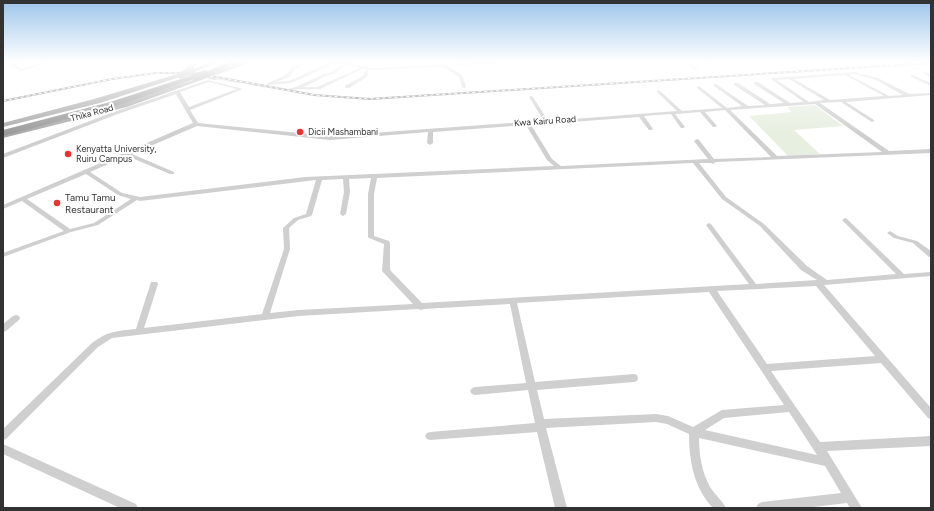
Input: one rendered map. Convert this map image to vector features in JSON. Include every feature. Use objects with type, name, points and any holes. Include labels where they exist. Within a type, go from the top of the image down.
[{"type":"highway","name":"Thika Road","points":[[3,129],[98,105],[165,86]]},
{"type":"highway","name":"Thika Road","points":[[3,133],[113,104],[169,86]]},
{"type":"main road","name":"Thika Road","points":[[3,125],[159,86]]},
{"type":"main road","name":"Thika Road","points":[[3,136],[124,105],[174,86]]},
{"type":"main road","points":[[3,144],[21,134],[44,126]]},
{"type":"street","points":[[3,156],[113,114],[178,93],[187,86]]},
{"type":"street","points":[[188,109],[241,89],[231,86]]},
{"type":"street","points":[[271,86],[286,90],[297,88],[318,88],[323,86]]},
{"type":"street","points":[[297,88],[301,86]]},
{"type":"street","points":[[717,86],[746,107]]},
{"type":"street","points":[[739,86],[768,105]]},
{"type":"street","points":[[760,86],[788,104]]},
{"type":"street","points":[[783,86],[808,102]]},
{"type":"street","points":[[803,86],[828,101]]},
{"type":"street","points":[[867,86],[888,97]]},
{"type":"street","points":[[890,86],[907,95]]},
{"type":"street","points":[[699,87],[725,108],[776,158]]},
{"type":"street","points":[[659,91],[680,112]]},
{"type":"street","points":[[3,207],[88,172],[196,124],[178,93]]},
{"type":"street","name":"Kwa Kairu Road","points":[[196,124],[325,138],[527,122],[931,94]]},
{"type":"street","points":[[531,97],[546,121]]},
{"type":"street","points":[[841,100],[872,121]]},
{"type":"street","points":[[815,102],[888,153]]},
{"type":"street","points":[[701,110],[715,126]]},
{"type":"street","points":[[672,113],[684,127]]},
{"type":"street","points":[[640,115],[651,129]]},
{"type":"street","points":[[527,122],[550,160],[560,168]]},
{"type":"street","points":[[430,143],[431,130]]},
{"type":"street","points":[[697,141],[713,162]]},
{"type":"street","points":[[88,172],[120,194],[135,199],[319,179],[696,163],[931,151]]},
{"type":"street","points":[[128,154],[172,174]]},
{"type":"street","points":[[696,163],[724,198],[762,225],[804,268],[822,282],[883,359],[931,415]]},
{"type":"street","points":[[374,177],[371,194],[371,237],[387,243],[386,271],[421,307]]},
{"type":"street","points":[[343,214],[347,192],[346,178]]},
{"type":"street","points":[[265,317],[287,249],[286,228],[294,221],[309,215],[319,179]]},
{"type":"street","points":[[23,199],[68,231]]},
{"type":"street","points":[[3,256],[68,231],[96,224],[135,199]]},
{"type":"street","points":[[845,220],[902,276]]},
{"type":"street","points":[[710,225],[754,286]]},
{"type":"street","points":[[890,232],[896,237],[915,242],[931,255]]},
{"type":"street","points":[[3,436],[103,339],[111,335],[265,317],[931,274]]},
{"type":"street","points":[[140,332],[154,284]]},
{"type":"street","points":[[711,289],[828,462],[856,508]]},
{"type":"street","points":[[513,301],[561,508]]},
{"type":"street","points":[[3,329],[16,318]]},
{"type":"street","points":[[765,368],[883,359]]},
{"type":"street","points":[[476,391],[634,378]]},
{"type":"street","points":[[694,432],[722,414],[792,408]]},
{"type":"street","points":[[430,436],[541,425],[656,418],[668,420],[694,432],[828,462]]},
{"type":"street","points":[[694,432],[695,465],[701,480],[720,508]]},
{"type":"street","points":[[818,447],[931,441]]},
{"type":"street","points":[[3,449],[132,508]]},
{"type":"street","points":[[762,508],[849,497]]},
{"type":"green space","points":[[815,105],[843,126],[794,130],[820,154],[788,156],[749,116],[792,112],[787,107]]},
{"type":"railway","points":[[3,101],[78,86]]},
{"type":"railway","points":[[265,86],[314,95],[370,99],[575,86]]},
{"type":"place","name":"Dicii Mashambani","points":[[300,132]]},
{"type":"place","name":"Kenyatta University, Ruiru Campus","points":[[68,154]]},
{"type":"place","name":"Tamu Tamu Restaurant","points":[[57,203]]}]
